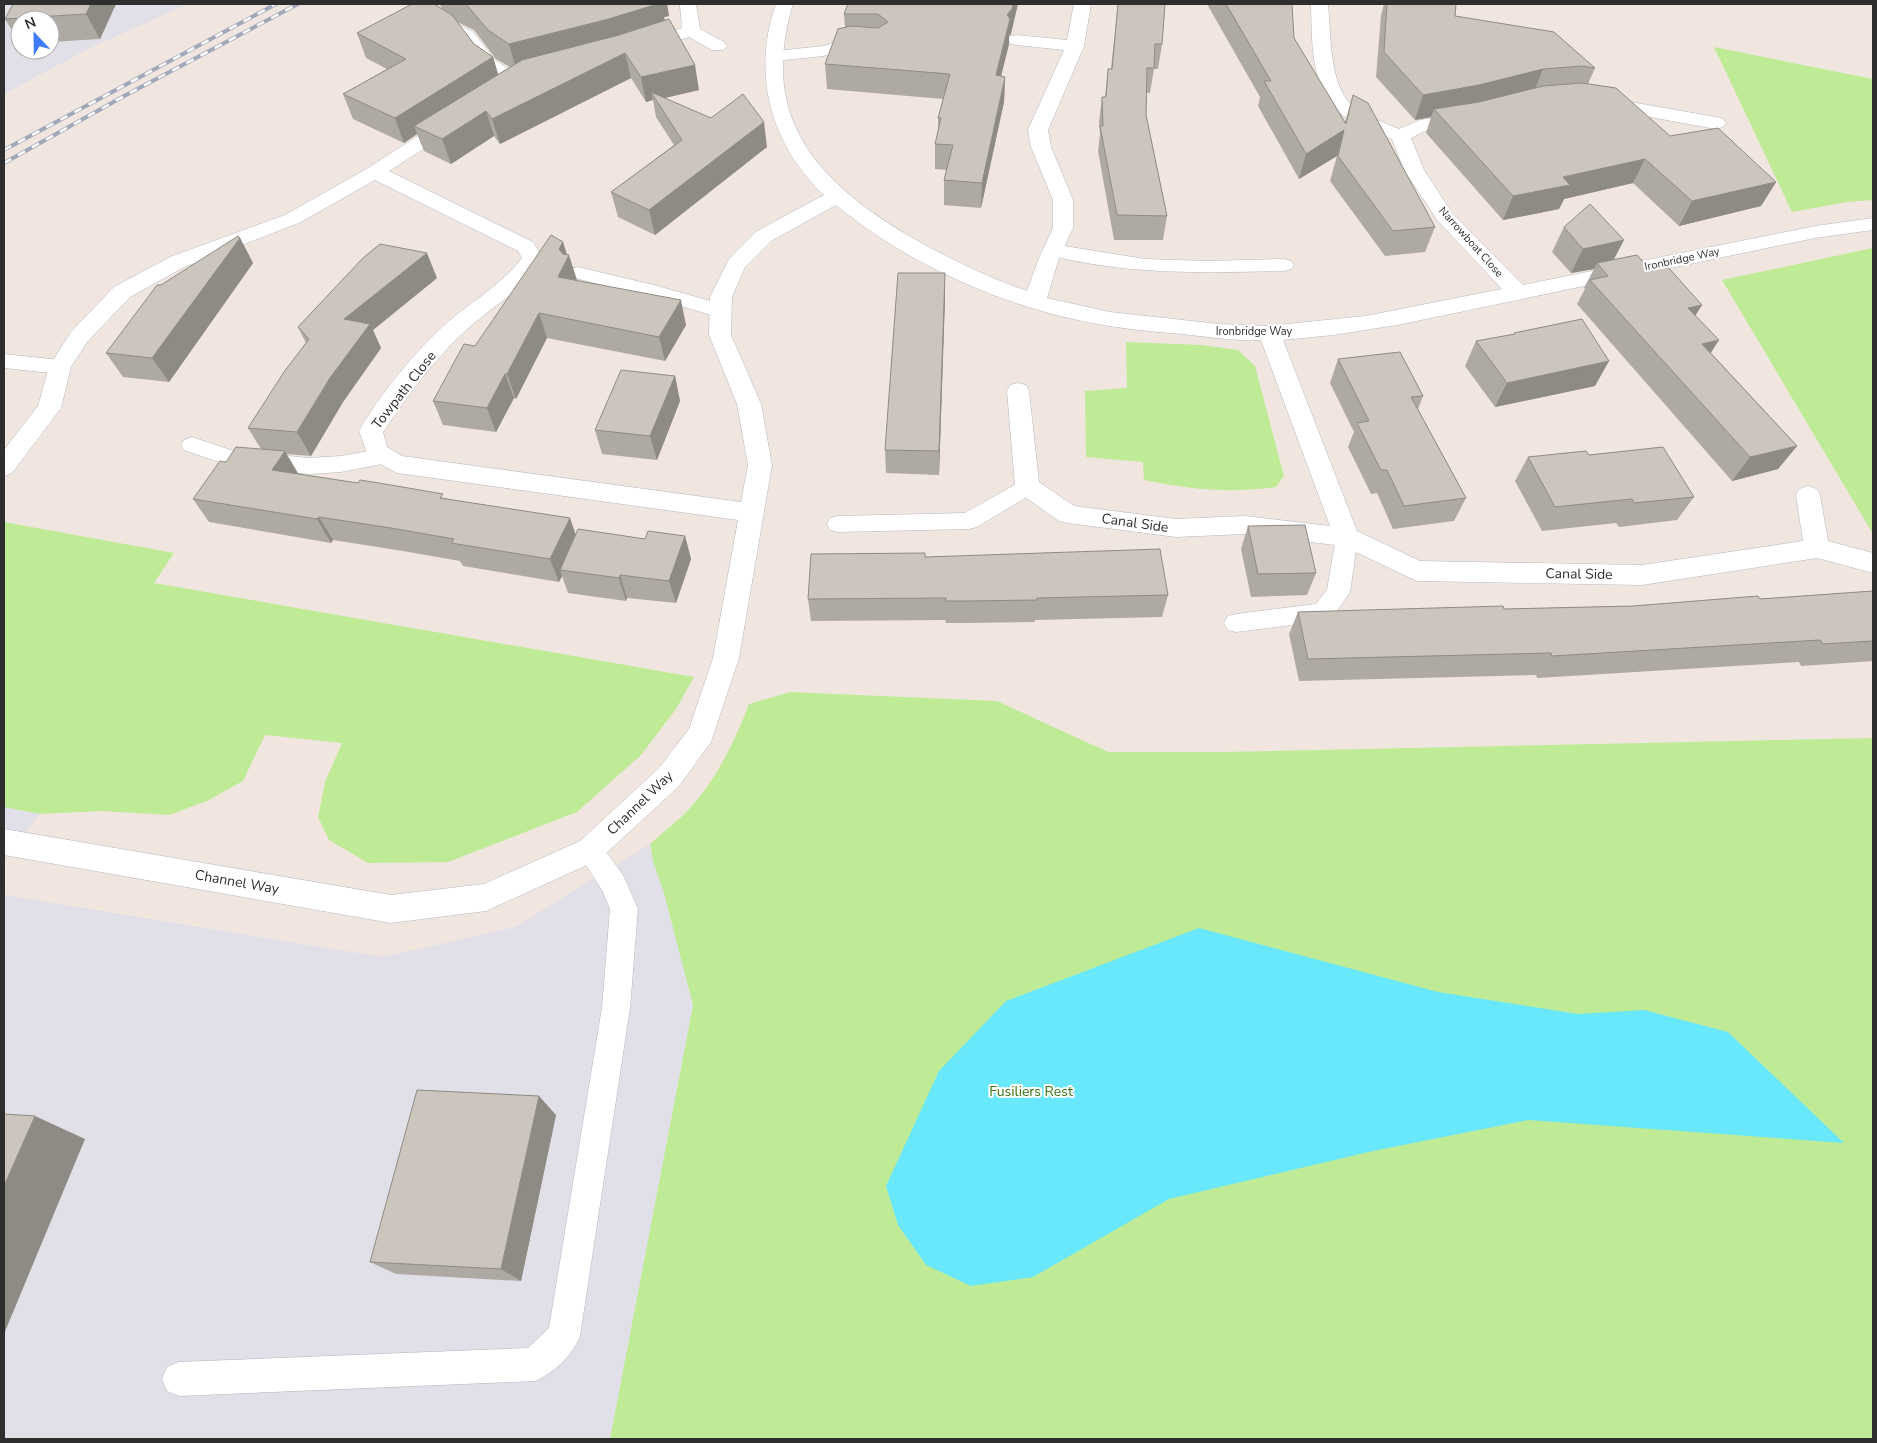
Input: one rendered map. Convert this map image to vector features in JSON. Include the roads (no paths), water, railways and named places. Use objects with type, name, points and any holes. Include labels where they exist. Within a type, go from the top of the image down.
[{"type":"street","points":[[688,4],[690,31]]},
{"type":"street","name":"Ironbridge Way","points":[[784,4],[776,35],[778,98],[787,131],[818,178],[836,197],[896,239],[962,273],[1035,301],[1100,318],[1229,333],[1269,333],[1327,328],[1383,320],[1815,232],[1873,224]]},
{"type":"street","points":[[1035,301],[1052,250],[1063,228],[1063,200],[1040,147],[1038,130],[1075,46],[1083,4]]},
{"type":"street","points":[[1319,4],[1329,85],[1340,103],[1361,119],[1400,136],[1420,126],[1479,116]]},
{"type":"street","points":[[627,51],[690,31],[718,46]]},
{"type":"street","points":[[1017,40],[1075,46]]},
{"type":"street","points":[[1580,100],[1716,123]]},
{"type":"street","points":[[4,467],[49,408],[60,367],[78,337],[122,292],[177,262],[292,219],[376,172],[467,113]]},
{"type":"street","name":"Narrowboat Close","points":[[1400,136],[1414,170],[1445,217],[1518,293]]},
{"type":"street","name":"Towpath Close","points":[[376,172],[526,247],[533,259],[521,275],[456,328],[420,365],[371,431],[377,452],[384,456]]},
{"type":"street","name":"Channel Way","points":[[4,842],[392,909],[486,897],[590,850],[669,777],[701,734],[726,658],[760,465],[749,404],[720,335],[721,297],[736,264],[764,236],[836,197]]},
{"type":"street","points":[[1269,333],[1347,538]]},
{"type":"street","points":[[1018,391],[1027,486]]},
{"type":"street","points":[[384,456],[397,464],[753,513]]},
{"type":"street","name":"Canal Side","points":[[1027,486],[1068,514],[1176,528],[1245,526],[1347,538],[1417,571],[1642,575],[1817,548],[1873,563]]},
{"type":"street","points":[[1808,495],[1817,548]]},
{"type":"lane","points":[[441,22],[467,35],[489,64],[516,83]]},
{"type":"lane","points":[[776,56],[823,51],[852,44],[879,46]]},
{"type":"lane","points":[[1052,250],[1145,265],[1208,267],[1284,265]]},
{"type":"lane","points":[[578,273],[654,291],[721,311]]},
{"type":"lane","points":[[4,362],[60,367]]},
{"type":"lane","points":[[192,444],[233,459],[309,466],[341,464],[384,456]]},
{"type":"lane","points":[[838,524],[969,521],[1027,486]]},
{"type":"lane","points":[[1236,623],[1323,613],[1338,592],[1347,538]]},
{"type":"lane","points":[[179,1379],[535,1364],[564,1336],[616,1008],[624,909],[613,884],[590,850]]},
{"type":"water","points":[[1199,928],[1438,992],[1578,1014],[1644,1010],[1728,1032],[1844,1143],[1528,1120],[1373,1151],[1169,1199],[1033,1277],[971,1286],[926,1265],[898,1225],[886,1186],[939,1071],[1006,1001]]},
{"type":"railway","points":[[4,150],[276,4]]},
{"type":"railway","points":[[4,163],[126,95],[298,4]]},
{"type":"park label","name":"Fusiliers Rest","points":[[1031,1091]]}]
